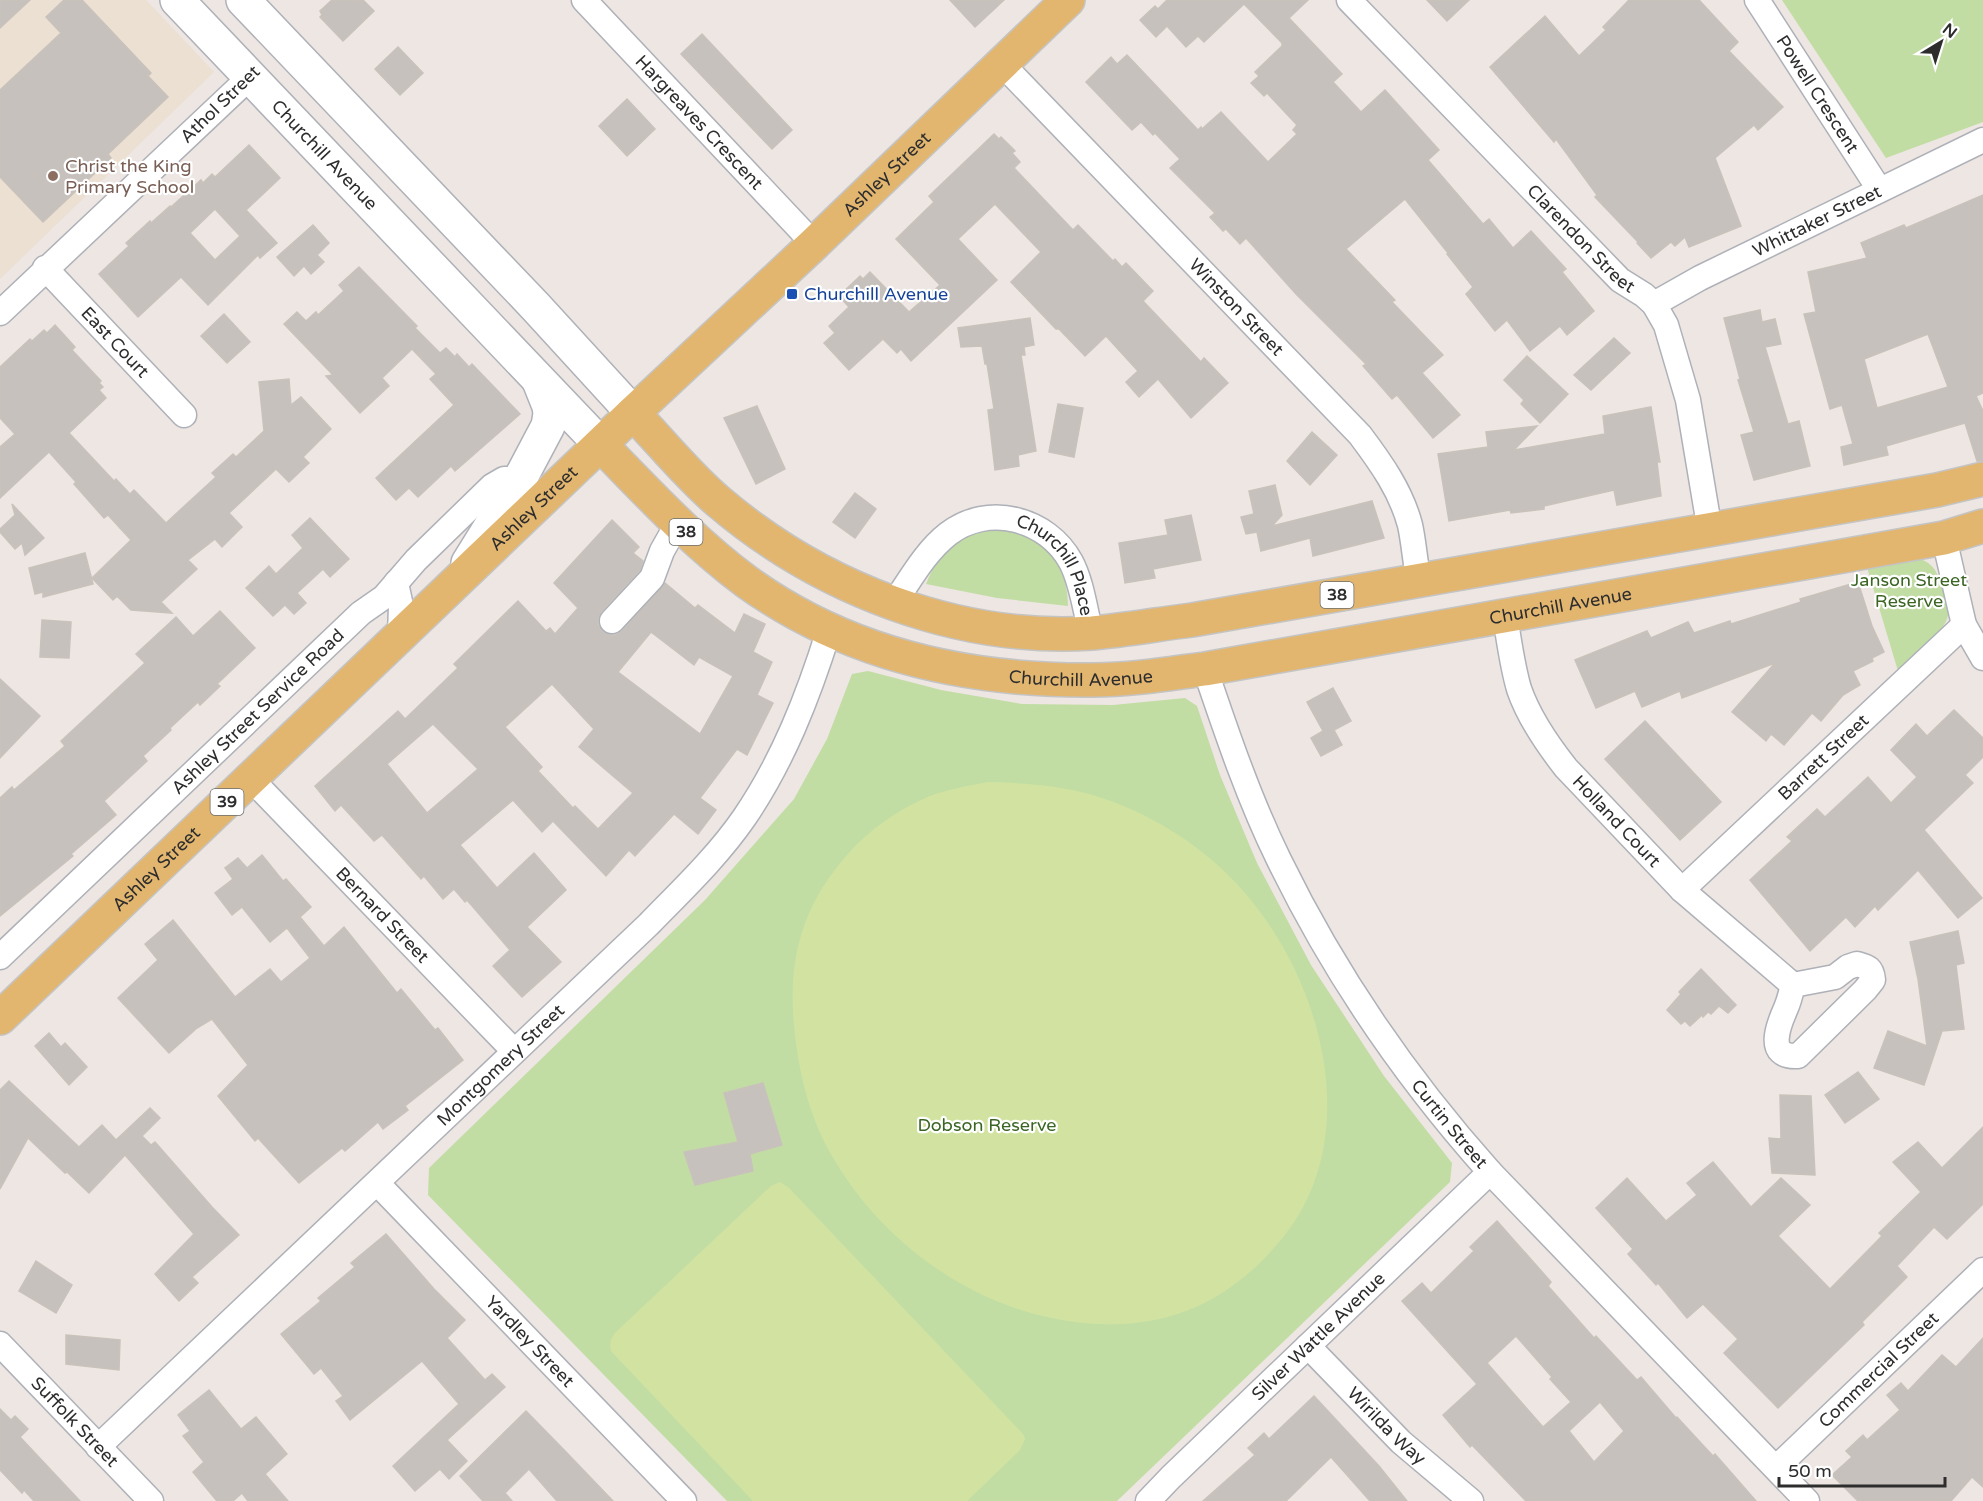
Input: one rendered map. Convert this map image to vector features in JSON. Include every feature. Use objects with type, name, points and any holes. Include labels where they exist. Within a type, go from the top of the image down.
[{"type":"main road","name":"Churchill Avenue","points":[[177,0],[680,526],[747,582],[829,630],[905,657],[986,674],[1036,679],[1093,680],[1142,677],[1205,669],[1944,538],[1983,526]]},
{"type":"main road","name":"38","points":[[243,0],[717,500],[743,522],[792,556],[842,582],[894,603],[944,619],[995,628],[1091,633],[1192,620],[1710,531],[1937,490],[1983,479]]},
{"type":"main road","name":"Ashley Street","points":[[0,1018],[1068,0]]},
{"type":"main road","name":"Athol Street","points":[[250,77],[282,43]]},
{"type":"main road","points":[[454,585],[520,479],[543,437],[549,422],[550,411],[538,380]]},
{"type":"main road","points":[[1937,490],[1944,538]]},
{"type":"main road","points":[[1710,531],[1716,578]]},
{"type":"main road","points":[[1457,575],[1464,622]]},
{"type":"main road","points":[[829,630],[842,582]]},
{"type":"main road","points":[[866,645],[894,603]]},
{"type":"main road","points":[[1192,620],[1205,669]]},
{"type":"main road","points":[[1091,633],[1093,680]]},
{"type":"street","name":"Hargreaves Crescent","points":[[584,0],[814,244]]},
{"type":"street","name":"Clarendon Street","points":[[1349,0],[1620,280],[1654,304],[1666,326],[1683,382],[1710,531]]},
{"type":"street","name":"Powell Crescent","points":[[1757,0],[1879,189]]},
{"type":"street","name":"Winston Street","points":[[1001,63],[1360,435],[1389,474],[1400,496],[1410,526],[1419,581]]},
{"type":"street","name":"Athol Street","points":[[0,313],[45,268],[250,77]]},
{"type":"street","name":"Whittaker Street","points":[[1654,304],[1700,278],[1879,189],[1983,141]]},
{"type":"street","name":"East Court","points":[[45,268],[184,415]]},
{"type":"street","name":"Ashley Street Service Road","points":[[0,957],[361,613],[384,597],[424,551],[492,486],[504,479],[520,479]]},
{"type":"street","name":"Churchill Place","points":[[894,603],[927,554],[949,532],[966,523],[1004,517],[1022,520],[1037,527],[1062,550],[1077,577],[1091,633]]},
{"type":"street","points":[[612,621],[652,578],[662,551],[671,535],[680,526]]},
{"type":"street","points":[[1944,538],[1964,625],[1983,658]]},
{"type":"street","points":[[396,583],[401,606],[400,636]]},
{"type":"street","name":"Holland Court","points":[[1505,616],[1520,689],[1549,747],[1591,796],[1682,890],[1793,985]]},
{"type":"street","name":"Barrett Street","points":[[1682,890],[1964,625]]},
{"type":"street","name":"Montgomery Street","points":[[98,1447],[649,924],[697,874],[743,819],[770,775],[792,731],[829,630]]},
{"type":"street","name":"Curtin Street","points":[[1205,669],[1254,804],[1278,859],[1302,907],[1340,973],[1380,1035],[1449,1127],[1490,1172],[1807,1501]]},
{"type":"street","name":"Bernard Street","points":[[251,779],[514,1051]]},
{"type":"street","name":"Silver Wattle Avenue","points":[[1148,1501],[1490,1172]]},
{"type":"street","name":"Yardley Street","points":[[376,1183],[684,1501]]},
{"type":"street","name":"Commercial Street","points":[[1776,1468],[1983,1270]]},
{"type":"street","name":"Suffolk Street","points":[[0,1344],[151,1501]]},
{"type":"street","name":"Wirilda Way","points":[[1308,1346],[1401,1442],[1471,1501]]},
{"type":"shaded area","name":"Christ the King Primary School","points":[[0,0],[146,0],[214,72],[0,279]]},
{"type":"green space","points":[[1782,0],[1983,0],[1983,122],[1886,158]]},
{"type":"green space","points":[[999,530],[1029,538],[1050,553],[1058,563],[1063,576],[1068,606],[997,598],[926,584],[938,561],[953,545],[973,535]]},
{"type":"green space","name":"Janson Street Reserve","points":[[1915,557],[1926,561],[1936,571],[1947,604],[1948,615],[1946,622],[1935,637],[1898,671],[1866,564]]},
{"type":"green space","name":"Dobson Reserve","points":[[868,671],[941,690],[1022,704],[1113,705],[1185,698],[1197,706],[1220,775],[1257,863],[1311,965],[1384,1076],[1452,1163],[1450,1182],[1117,1501],[727,1501],[428,1195],[429,1168],[705,900],[794,799],[827,739],[852,674]]},
{"type":"green space","points":[[988,782],[1026,784],[1089,794],[1136,812],[1181,837],[1208,857],[1245,892],[1276,935],[1301,984],[1318,1035],[1327,1088],[1325,1141],[1311,1191],[1284,1236],[1264,1259],[1243,1278],[1196,1307],[1143,1322],[1084,1323],[1045,1317],[1008,1305],[972,1289],[938,1270],[907,1246],[879,1219],[853,1189],[832,1156],[819,1129],[804,1087],[793,1016],[795,966],[799,942],[817,897],[848,854],[886,820],[930,796]]},
{"type":"green space","points":[[780,1182],[789,1188],[1023,1434],[1025,1439],[1020,1450],[967,1501],[753,1501],[611,1351],[611,1341],[616,1332],[771,1186]]},
{"type":"building","points":[[0,0],[30,0],[0,28]]},
{"type":"building","points":[[64,0],[82,0],[151,73],[148,76],[168,97],[108,154],[111,158],[43,222],[0,177],[0,90],[61,33],[46,17]]},
{"type":"building","points":[[332,0],[363,0],[374,11],[343,41],[320,17],[322,15],[320,11]]},
{"type":"building","points":[[950,0],[1004,0],[975,27]]},
{"type":"building","points":[[1167,0],[1308,0],[1289,18],[1342,74],[1333,82],[1361,112],[1385,90],[1439,150],[1428,160],[1483,224],[1489,219],[1513,248],[1531,231],[1566,269],[1562,272],[1594,311],[1567,335],[1560,326],[1530,351],[1507,320],[1495,331],[1466,294],[1473,287],[1405,199],[1346,249],[1395,300],[1392,302],[1443,355],[1422,373],[1460,415],[1433,438],[1397,395],[1392,399],[1363,366],[1366,364],[1296,294],[1246,238],[1240,244],[1210,217],[1215,213],[1170,168],[1180,159],[1155,133],[1153,135],[1141,122],[1132,130],[1086,82],[1111,57],[1117,64],[1127,55],[1198,130],[1221,112],[1268,162],[1297,134],[1293,130],[1297,125],[1267,93],[1264,96],[1251,83],[1259,76],[1255,72],[1282,46],[1282,43],[1244,4],[1204,42],[1198,36],[1186,47],[1167,26],[1156,37],[1140,20],[1155,6],[1158,9]]},
{"type":"building","points":[[1427,0],[1469,0],[1447,21]]},
{"type":"building","points":[[1629,0],[1699,0],[1738,42],[1729,51],[1783,107],[1758,130],[1754,125],[1715,158],[1741,226],[1689,247],[1685,237],[1675,246],[1671,242],[1651,258],[1595,197],[1597,195],[1556,139],[1554,142],[1490,67],[1545,16],[1579,56],[1606,30],[1603,27]]},
{"type":"building","points":[[702,34],[792,130],[772,149],[681,54]]},
{"type":"building","points":[[398,47],[423,73],[400,95],[375,69]]},
{"type":"building","points":[[627,99],[655,129],[627,156],[599,126]]},
{"type":"building","points":[[994,134],[999,139],[1001,137],[1015,151],[1012,153],[1020,162],[1014,168],[1073,230],[1078,225],[1113,261],[1115,259],[1122,267],[1126,263],[1153,291],[1143,301],[1201,362],[1204,358],[1228,383],[1191,418],[1158,379],[1139,397],[1126,382],[1138,371],[1106,336],[1085,356],[1011,282],[1041,252],[995,204],[958,239],[997,280],[911,361],[901,349],[897,353],[883,339],[849,370],[824,343],[835,333],[829,326],[849,307],[839,296],[860,276],[863,279],[870,272],[909,312],[940,285],[896,239],[934,202],[929,196]]},
{"type":"building","points":[[249,145],[280,178],[246,210],[277,243],[260,258],[258,255],[208,305],[181,277],[138,317],[99,274],[129,246],[126,243],[150,221],[151,223],[171,207],[201,180],[203,183],[212,174],[215,177]],"holes":[[[215,209],[240,236],[215,260],[190,233]]]},
{"type":"building","points":[[1983,195],[1983,393],[1976,396],[1983,411],[1983,461],[1977,461],[1965,423],[1886,446],[1888,455],[1844,465],[1841,447],[1853,444],[1842,405],[1830,409],[1804,314],[1816,312],[1808,272],[1867,258],[1861,243],[1904,225],[1906,228]],"holes":[[[1928,334],[1948,387],[1877,408],[1864,359]]]},
{"type":"building","points":[[313,225],[329,243],[317,255],[324,262],[311,274],[304,266],[294,276],[277,257]]},
{"type":"building","points":[[359,267],[440,353],[446,348],[455,357],[457,354],[469,367],[472,364],[520,414],[455,471],[451,466],[418,497],[409,488],[396,500],[376,478],[454,405],[430,379],[436,374],[412,349],[382,378],[389,386],[360,413],[326,376],[333,375],[284,324],[297,312],[306,321],[316,312],[318,315],[344,291],[339,285]]},
{"type":"building","points":[[1760,310],[1762,322],[1775,319],[1781,344],[1765,347],[1788,424],[1799,421],[1810,466],[1754,480],[1741,435],[1754,432],[1738,380],[1740,379],[1724,318]]},
{"type":"building","points":[[224,314],[250,342],[227,363],[201,336]]},
{"type":"building","points":[[1030,318],[1034,345],[1024,347],[1025,355],[1021,355],[1036,451],[1018,455],[1019,466],[995,470],[988,410],[994,409],[987,364],[985,364],[982,346],[961,347],[958,328]]},
{"type":"building","points":[[55,325],[75,347],[72,350],[101,381],[99,383],[103,387],[99,390],[106,398],[69,433],[114,481],[116,479],[130,494],[134,490],[166,523],[216,477],[212,473],[233,454],[236,457],[264,431],[259,382],[289,379],[291,405],[301,397],[331,429],[303,457],[309,463],[289,482],[276,469],[229,513],[242,527],[222,547],[215,539],[188,560],[197,569],[161,602],[172,613],[131,610],[118,597],[113,600],[92,578],[131,540],[108,515],[104,518],[49,452],[0,498],[0,447],[15,434],[0,418],[0,367],[30,339],[32,341],[44,330],[47,333]]},
{"type":"building","points":[[1614,338],[1630,353],[1591,390],[1574,375]]},
{"type":"building","points":[[1527,356],[1568,394],[1540,423],[1521,404],[1524,400],[1504,380]]},
{"type":"building","points":[[1058,404],[1083,408],[1074,457],[1049,452]]},
{"type":"building","points":[[757,406],[785,469],[756,484],[724,418]]},
{"type":"building","points":[[1651,407],[1660,462],[1657,462],[1661,496],[1617,505],[1614,490],[1544,506],[1544,509],[1511,513],[1510,510],[1449,521],[1438,454],[1488,447],[1486,432],[1537,426],[1514,450],[1605,434],[1603,416]]},
{"type":"building","points":[[1312,432],[1337,455],[1310,485],[1287,461]]},
{"type":"building","points":[[1275,485],[1282,515],[1272,526],[1372,501],[1384,538],[1313,556],[1310,538],[1261,551],[1257,532],[1246,534],[1241,517],[1254,514],[1249,491]]},
{"type":"building","points":[[855,493],[876,509],[855,538],[833,522]]},
{"type":"building","points":[[12,504],[44,538],[25,555],[22,543],[15,549],[0,532],[0,529],[15,515]]},
{"type":"building","points":[[1191,515],[1201,560],[1153,569],[1155,578],[1125,583],[1119,543],[1168,535],[1165,520]]},
{"type":"building","points":[[310,518],[349,559],[330,577],[323,569],[297,593],[306,603],[294,614],[285,605],[273,616],[246,588],[269,566],[276,574],[303,548],[292,535]]},
{"type":"building","points":[[612,520],[639,547],[633,553],[643,561],[640,570],[601,612],[598,625],[602,631],[609,635],[616,635],[622,631],[665,583],[695,608],[698,605],[735,633],[744,614],[765,624],[753,652],[772,662],[757,695],[773,703],[747,755],[737,749],[700,798],[716,810],[698,834],[674,814],[635,856],[629,850],[606,876],[553,821],[542,832],[513,800],[460,845],[497,888],[534,853],[566,890],[527,927],[561,962],[522,997],[493,966],[510,950],[467,900],[465,902],[454,889],[443,899],[424,876],[421,879],[382,835],[374,841],[341,805],[335,811],[315,786],[398,711],[405,719],[458,668],[454,664],[518,601],[546,631],[550,628],[555,634],[578,608],[554,583]],"holes":[[[651,632],[694,665],[699,657],[733,676],[700,734],[618,672]],[[552,684],[594,729],[579,747],[633,793],[598,829],[575,806],[573,808],[538,771],[542,767],[505,727]],[[433,724],[478,769],[427,813],[387,764]]]},
{"type":"building","points":[[85,553],[93,584],[43,597],[43,592],[35,594],[29,568]]},
{"type":"building","points":[[1858,582],[1872,626],[1884,652],[1872,658],[1873,661],[1853,671],[1860,685],[1843,695],[1821,721],[1812,713],[1784,745],[1771,734],[1766,741],[1732,712],[1775,663],[1682,698],[1680,691],[1642,707],[1635,691],[1596,708],[1575,660],[1647,631],[1651,638],[1688,622],[1694,633],[1730,621],[1731,624],[1801,602],[1800,599]]},
{"type":"building","points":[[220,611],[255,648],[217,684],[220,686],[200,705],[198,702],[170,728],[171,730],[143,756],[147,761],[104,801],[116,815],[71,854],[73,856],[0,916],[0,798],[12,787],[14,790],[65,746],[61,741],[145,663],[136,654],[176,617],[193,636]]},
{"type":"building","points":[[42,620],[71,622],[69,658],[40,657]]},
{"type":"building","points":[[0,679],[40,716],[0,758]]},
{"type":"building","points":[[1333,688],[1351,721],[1334,730],[1342,745],[1321,756],[1311,738],[1323,731],[1307,702]]},
{"type":"building","points":[[1954,710],[1983,738],[1983,757],[1965,775],[1973,783],[1924,830],[1982,898],[1958,918],[1918,870],[1878,910],[1875,906],[1855,927],[1846,917],[1810,951],[1750,880],[1792,841],[1787,837],[1817,809],[1825,817],[1868,777],[1891,803],[1917,777],[1891,750],[1916,724],[1927,736]]},
{"type":"building","points":[[1645,721],[1721,802],[1680,840],[1605,759]]},
{"type":"building","points":[[262,855],[283,881],[286,879],[311,907],[300,917],[324,946],[344,927],[397,993],[401,989],[435,1030],[438,1028],[463,1060],[405,1106],[408,1110],[383,1129],[378,1122],[345,1151],[342,1148],[299,1183],[258,1138],[255,1141],[218,1096],[248,1065],[212,1019],[197,1028],[169,1053],[118,998],[158,960],[145,944],[173,920],[235,997],[270,969],[281,982],[310,958],[287,928],[270,942],[242,907],[232,915],[215,893],[233,879],[225,868],[238,858],[247,868]]},
{"type":"building","points":[[1958,931],[1964,963],[1956,965],[1964,1029],[1942,1031],[1924,1085],[1874,1068],[1888,1031],[1927,1046],[1918,979],[1910,942]]},
{"type":"building","points":[[1701,969],[1736,1005],[1728,1013],[1719,1006],[1711,1014],[1708,1012],[1703,1017],[1702,1015],[1690,1026],[1685,1021],[1681,1024],[1667,1010],[1681,994],[1679,992]]},
{"type":"building","points":[[49,1033],[61,1047],[65,1043],[87,1067],[69,1085],[35,1046]]},
{"type":"building","points":[[1858,1072],[1879,1099],[1845,1123],[1825,1095]]},
{"type":"building","points":[[9,1081],[79,1147],[102,1125],[116,1140],[150,1108],[160,1118],[142,1136],[151,1145],[155,1142],[239,1235],[192,1277],[198,1283],[179,1301],[155,1274],[194,1234],[125,1155],[89,1193],[28,1138],[0,1189],[0,1090]]},
{"type":"building","points":[[763,1083],[782,1145],[750,1154],[753,1171],[695,1185],[684,1152],[738,1142],[724,1093]]},
{"type":"building","points":[[1780,1095],[1811,1096],[1815,1175],[1772,1173],[1769,1138],[1781,1139]]},
{"type":"building","points":[[1983,1127],[1983,1204],[1947,1239],[1934,1227],[1897,1266],[1907,1277],[1862,1322],[1864,1325],[1778,1408],[1724,1353],[1738,1339],[1703,1304],[1687,1318],[1658,1283],[1656,1285],[1628,1254],[1633,1249],[1596,1208],[1627,1178],[1666,1221],[1697,1195],[1687,1183],[1713,1162],[1751,1207],[1781,1178],[1810,1205],[1778,1236],[1830,1289],[1882,1236],[1879,1233],[1921,1192],[1893,1162],[1918,1142],[1942,1168]]},
{"type":"building","points":[[1497,1221],[1551,1282],[1548,1286],[1594,1338],[1596,1336],[1637,1380],[1641,1377],[1676,1418],[1713,1456],[1715,1454],[1756,1501],[1526,1501],[1472,1445],[1470,1447],[1443,1415],[1477,1384],[1402,1301],[1422,1283],[1431,1293],[1474,1251],[1470,1247]],"holes":[[[1516,1336],[1571,1402],[1543,1427],[1487,1363]],[[1600,1402],[1624,1431],[1594,1462],[1569,1431]]]},
{"type":"building","points":[[386,1234],[434,1289],[465,1320],[447,1338],[485,1380],[492,1374],[505,1387],[447,1440],[467,1461],[449,1479],[440,1469],[415,1491],[393,1466],[459,1404],[422,1361],[350,1420],[336,1401],[343,1396],[321,1368],[314,1374],[281,1334],[321,1301],[318,1298],[355,1267],[351,1263]]},
{"type":"building","points":[[36,1261],[72,1285],[56,1313],[19,1291]]},
{"type":"building","points":[[66,1335],[120,1340],[119,1370],[66,1364]]},
{"type":"building","points":[[1983,1338],[1983,1487],[1972,1477],[1951,1501],[1858,1501],[1832,1475],[1852,1457],[1846,1451],[1863,1435],[1867,1440],[1900,1410],[1887,1395],[1901,1383],[1908,1391],[1942,1355],[1956,1367]]},
{"type":"building","points":[[209,1390],[241,1429],[256,1417],[287,1454],[265,1474],[288,1501],[248,1501],[242,1493],[233,1501],[217,1501],[193,1472],[204,1462],[183,1436],[190,1431],[178,1415]]},
{"type":"building","points":[[1314,1396],[1379,1466],[1407,1501],[1370,1501],[1331,1457],[1286,1501],[1203,1501],[1255,1455],[1248,1448],[1264,1433],[1269,1439]]},
{"type":"building","points":[[0,1409],[11,1420],[15,1416],[28,1429],[20,1437],[80,1501],[34,1501],[24,1490],[22,1493],[0,1470]]},
{"type":"building","points":[[526,1411],[613,1501],[557,1501],[529,1469],[505,1493],[512,1501],[483,1501],[460,1476]]},
{"type":"place","name":"Christ the King Primary School","points":[[53,176]]},
{"type":"place","name":"Churchill Avenue","points":[[792,294]]}]
